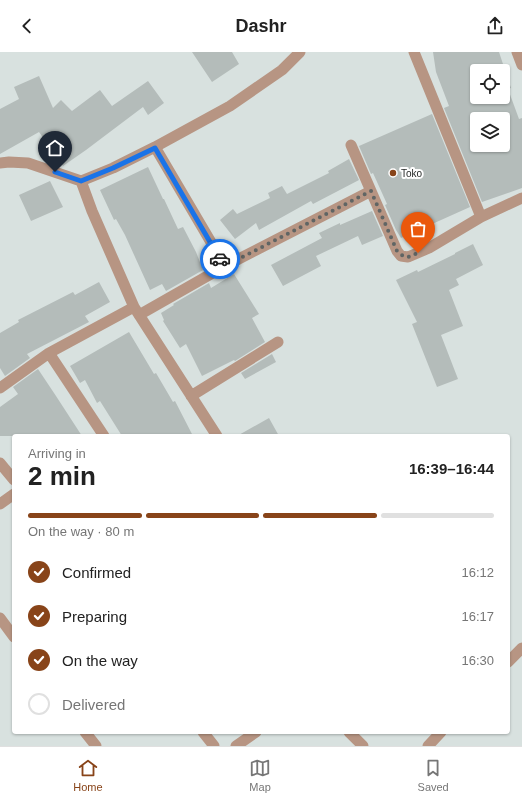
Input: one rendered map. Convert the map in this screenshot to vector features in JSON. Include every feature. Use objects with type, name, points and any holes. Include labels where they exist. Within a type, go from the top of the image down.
[{"type":"street","points":[[0,163],[28,163],[81,181],[155,148],[230,106],[282,70],[300,52]]},
{"type":"street","points":[[414,52],[481,217]]},
{"type":"street","points":[[517,52],[522,65]]},
{"type":"street","points":[[351,145],[397,251],[402,256],[408,258],[429,248],[481,217],[522,198]]},
{"type":"street","points":[[155,148],[225,266]]},
{"type":"street","points":[[81,181],[92,211],[137,311],[216,434]]},
{"type":"street","points":[[0,388],[49,353],[137,311],[371,191]]},
{"type":"street","points":[[192,396],[278,342]]},
{"type":"street","points":[[49,353],[103,434]]},
{"type":"street","points":[[0,463],[12,478]]},
{"type":"street","points":[[0,504],[12,495]]},
{"type":"street","points":[[0,618],[12,634]]},
{"type":"street","points":[[510,660],[522,648]]},
{"type":"street","points":[[87,734],[96,746]]},
{"type":"street","points":[[205,734],[214,746]]},
{"type":"street","points":[[236,746],[253,734]]},
{"type":"street","points":[[351,734],[363,746]]},
{"type":"street","points":[[428,746],[439,734]]},
{"type":"building","points":[[192,52],[232,52],[239,64],[212,82]]},
{"type":"building","points":[[433,52],[499,52],[503,64],[470,64],[470,104],[510,104],[510,94],[519,119],[522,118],[522,188],[482,202],[444,108],[449,106],[436,72]]},
{"type":"building","points":[[39,76],[53,108],[61,100],[72,111],[100,90],[112,106],[148,81],[164,103],[148,115],[143,107],[63,166],[39,132],[0,154],[0,109],[19,99],[14,87]]},
{"type":"building","points":[[432,114],[470,207],[401,238],[385,205],[387,204],[373,173],[371,174],[359,146]]},
{"type":"building","points":[[349,159],[359,180],[313,204],[311,201],[259,230],[256,223],[235,239],[220,220],[233,209],[237,214],[270,198],[268,193],[282,186],[287,194],[329,173],[328,171]]},
{"type":"building","points":[[148,167],[178,229],[183,227],[196,252],[203,270],[166,291],[162,284],[150,290],[125,235],[116,219],[114,220],[100,190]]},
{"type":"building","points":[[50,181],[63,207],[31,221],[19,195]]},
{"type":"building","points":[[372,211],[383,236],[362,245],[358,236],[316,256],[321,266],[283,286],[271,265],[322,238],[319,233]]},
{"type":"building","points":[[473,244],[483,265],[456,279],[459,285],[449,290],[463,326],[441,335],[458,379],[437,387],[412,324],[417,322],[396,280],[417,270],[418,272]]},
{"type":"building","points":[[234,274],[259,314],[252,318],[265,342],[235,361],[234,360],[202,376],[186,344],[180,348],[163,321],[164,320],[161,313],[174,305],[173,304],[209,283],[211,288]]},
{"type":"building","points":[[99,282],[110,302],[85,316],[89,322],[27,354],[30,358],[5,376],[0,368],[0,333],[19,322],[18,320],[73,292],[75,295]]},
{"type":"building","points":[[129,332],[154,374],[156,373],[173,402],[175,401],[192,434],[121,434],[100,401],[97,403],[85,380],[80,383],[70,366]]},
{"type":"building","points":[[272,354],[276,362],[245,379],[241,373]]},
{"type":"building","points":[[38,369],[81,434],[12,434],[12,436],[0,436],[0,407],[18,394],[13,387]]},
{"type":"building","points":[[269,418],[278,434],[241,434]]},
{"type":"way so far","points":[[220,259],[225,266],[371,191],[397,251],[402,256],[408,258],[418,253]]},
{"type":"place","name":"Toko","points":[[393,173]]},
{"type":"route","points":[[55,172],[81,181],[155,148],[220,259]]}]
